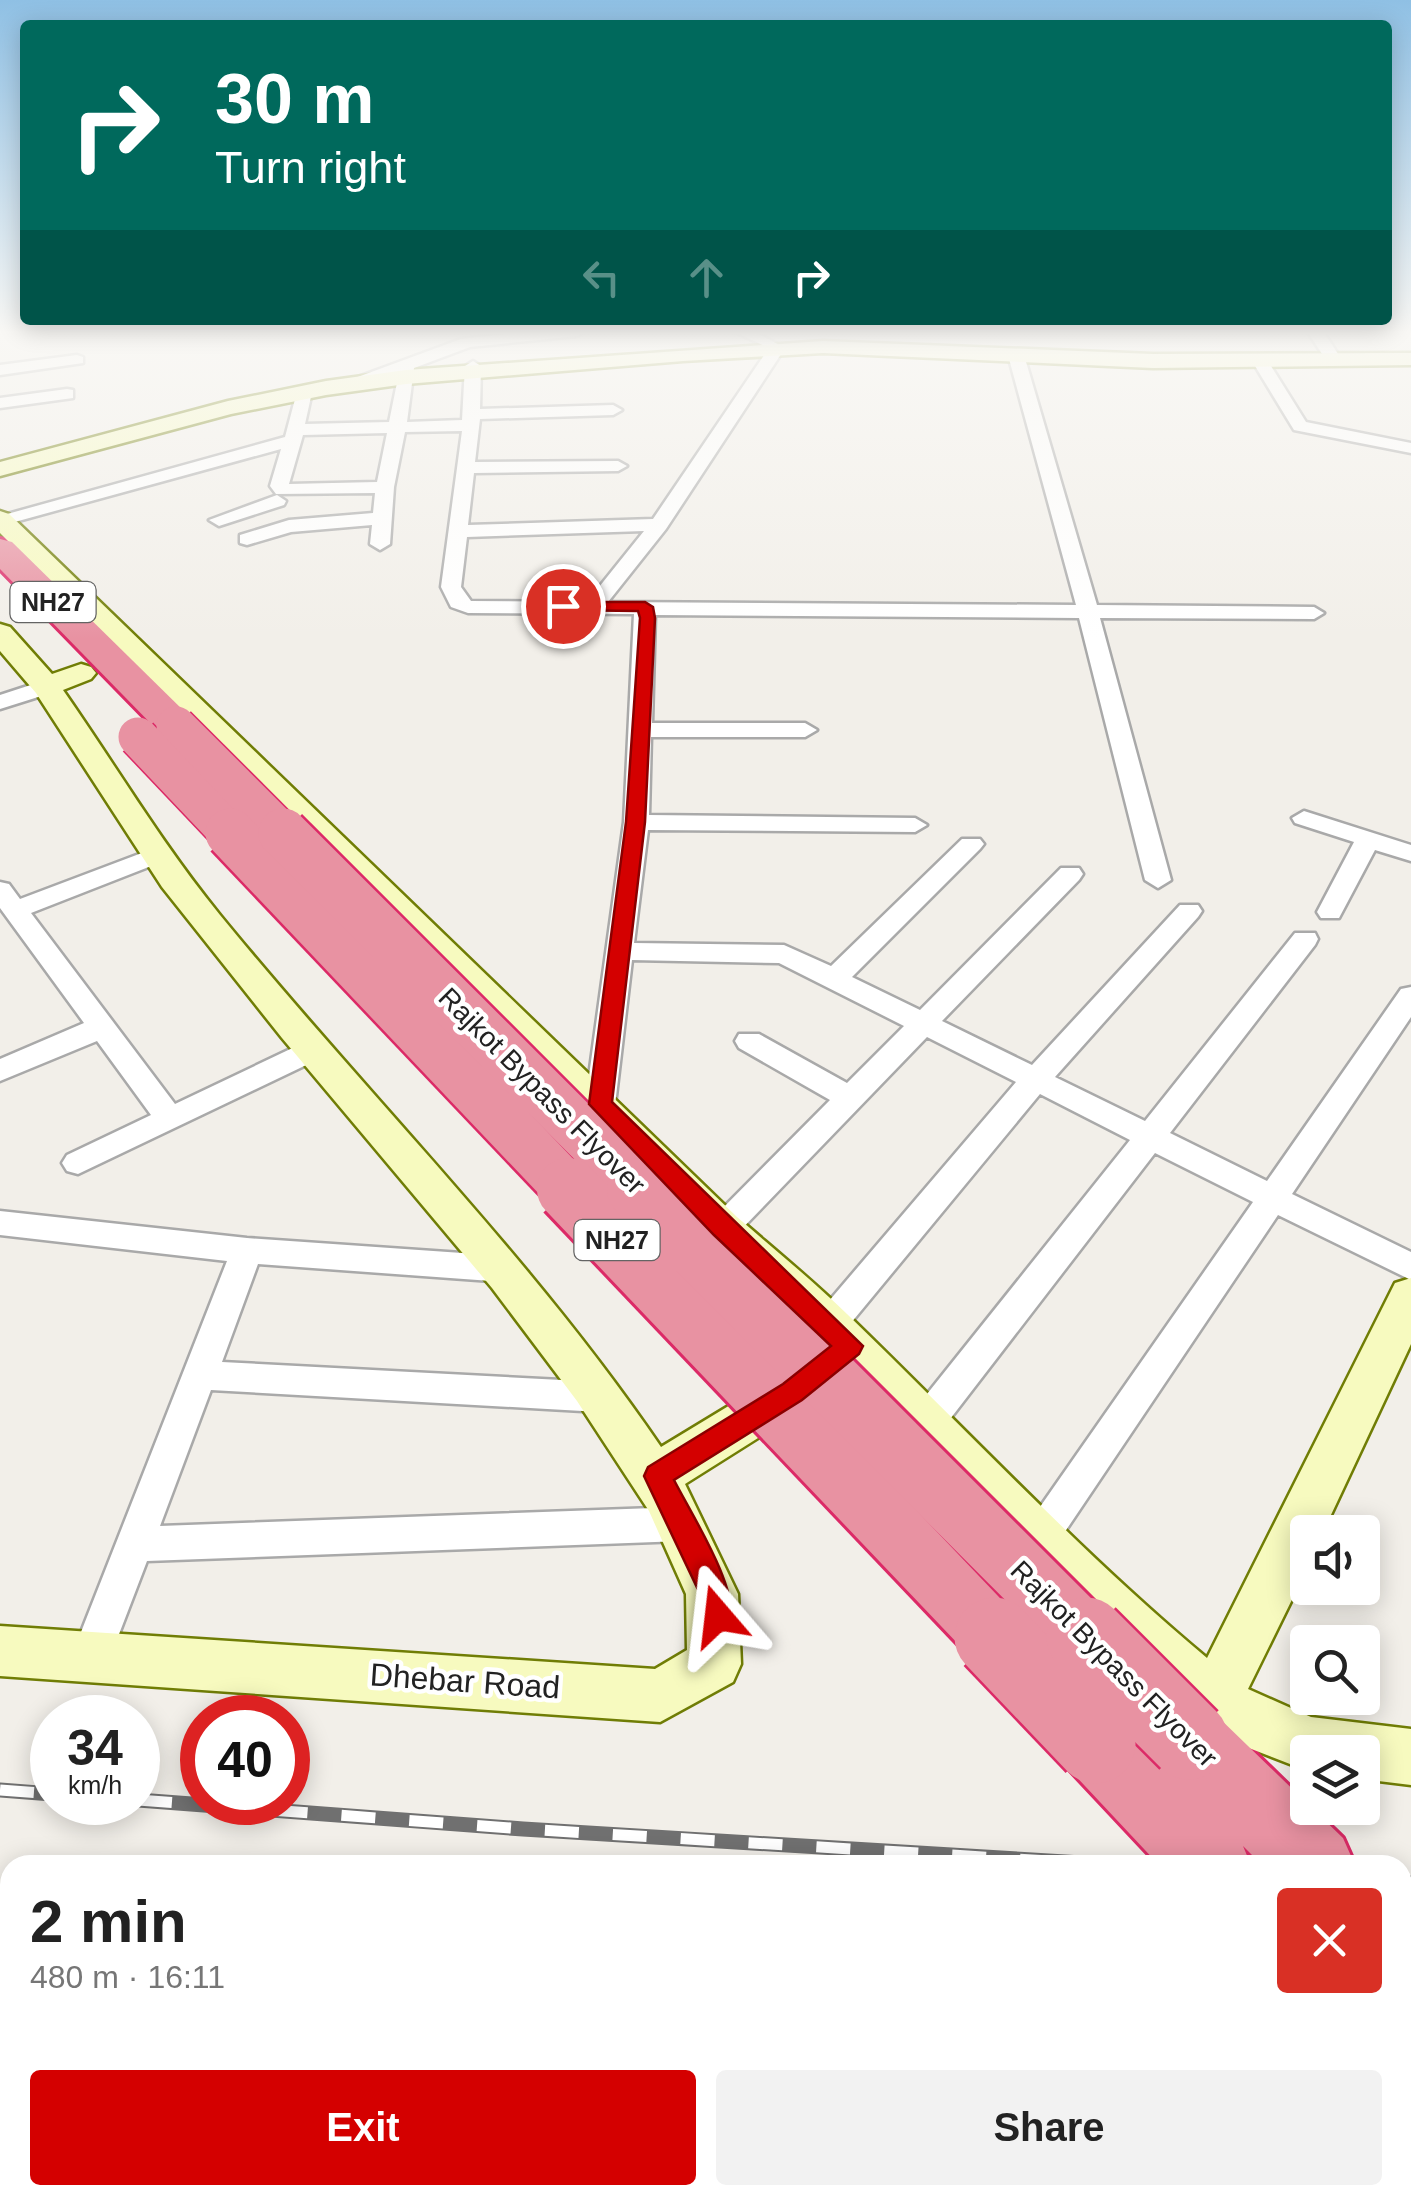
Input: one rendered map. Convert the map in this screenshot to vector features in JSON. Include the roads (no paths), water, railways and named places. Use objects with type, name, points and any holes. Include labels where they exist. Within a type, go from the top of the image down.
[{"type":"highway","name":"NH27","points":[[1,529],[83,615]]},
{"type":"highway","name":"NH27","points":[[0,587],[92,665]]},
{"type":"highway","name":"Rajkot Bypass Flyover","points":[[92,665],[1306,1855]]},
{"type":"highway","name":"Rajkot Bypass Flyover","points":[[157,731],[1203,1855]]},
{"type":"street","points":[[0,466],[117,434]]},
{"type":"street","points":[[0,466],[132,434]]},
{"type":"street","points":[[1,529],[294,435],[308,434]]},
{"type":"street","points":[[380,544],[385,487],[396,434]]},
{"type":"street","points":[[469,434],[451,587],[458,603],[468,606],[1314,613]]},
{"type":"street","points":[[594,606],[658,525],[717,434]]},
{"type":"street","points":[[1038,434],[1158,880]]},
{"type":"street","points":[[1340,434],[1411,448]]},
{"type":"street","points":[[290,526],[280,486],[294,435]]},
{"type":"street","points":[[465,468],[618,466]]},
{"type":"street","points":[[219,520],[280,496],[385,487]]},
{"type":"street","points":[[247,540],[290,526],[382,518]]},
{"type":"street","points":[[458,531],[658,525]]},
{"type":"street","points":[[600,1104],[636,822],[645,607]]},
{"type":"street","points":[[83,615],[92,665]]},
{"type":"street","points":[[0,633],[92,665],[600,1104],[722,1228],[839,1336],[1039,1539],[1134,1631],[1214,1699],[1256,1724],[1311,1745],[1411,1757]]},
{"type":"street","points":[[0,702],[92,665]]},
{"type":"street","name":"Dhebar Road","points":[[0,1651],[660,1696],[686,1693],[704,1682],[720,1638],[716,1595],[658,1476],[505,1269],[313,1050],[156,856],[92,665]]},
{"type":"street","points":[[642,730],[805,730]]},
{"type":"street","points":[[1304,818],[1411,853]]},
{"type":"street","points":[[636,822],[914,825]]},
{"type":"street","points":[[1330,912],[1368,839]]},
{"type":"street","points":[[834,979],[971,844]]},
{"type":"street","points":[[156,856],[7,900],[169,1118]]},
{"type":"street","points":[[722,1228],[1070,874]]},
{"type":"street","points":[[658,1476],[792,1392],[1035,1080],[1189,911]]},
{"type":"street","points":[[924,1425],[1305,938]]},
{"type":"street","points":[[620,950],[773,952],[792,957],[1411,1267]]},
{"type":"street","points":[[1039,1539],[1411,996]]},
{"type":"street","points":[[0,1072],[102,1027]]},
{"type":"street","points":[[749,1042],[851,1098]]},
{"type":"street","points":[[78,1163],[313,1050]]},
{"type":"street","points":[[0,1224],[247,1251],[505,1269]]},
{"type":"street","points":[[92,1656],[247,1251]]},
{"type":"street","points":[[1214,1699],[1256,1622],[1411,1296]]},
{"type":"street","points":[[200,1375],[600,1397]]},
{"type":"street","points":[[138,1544],[682,1524]]},
{"type":"railway","points":[[0,1790],[30,1792]]},
{"type":"railway","points":[[160,1802],[951,1855]]}]
